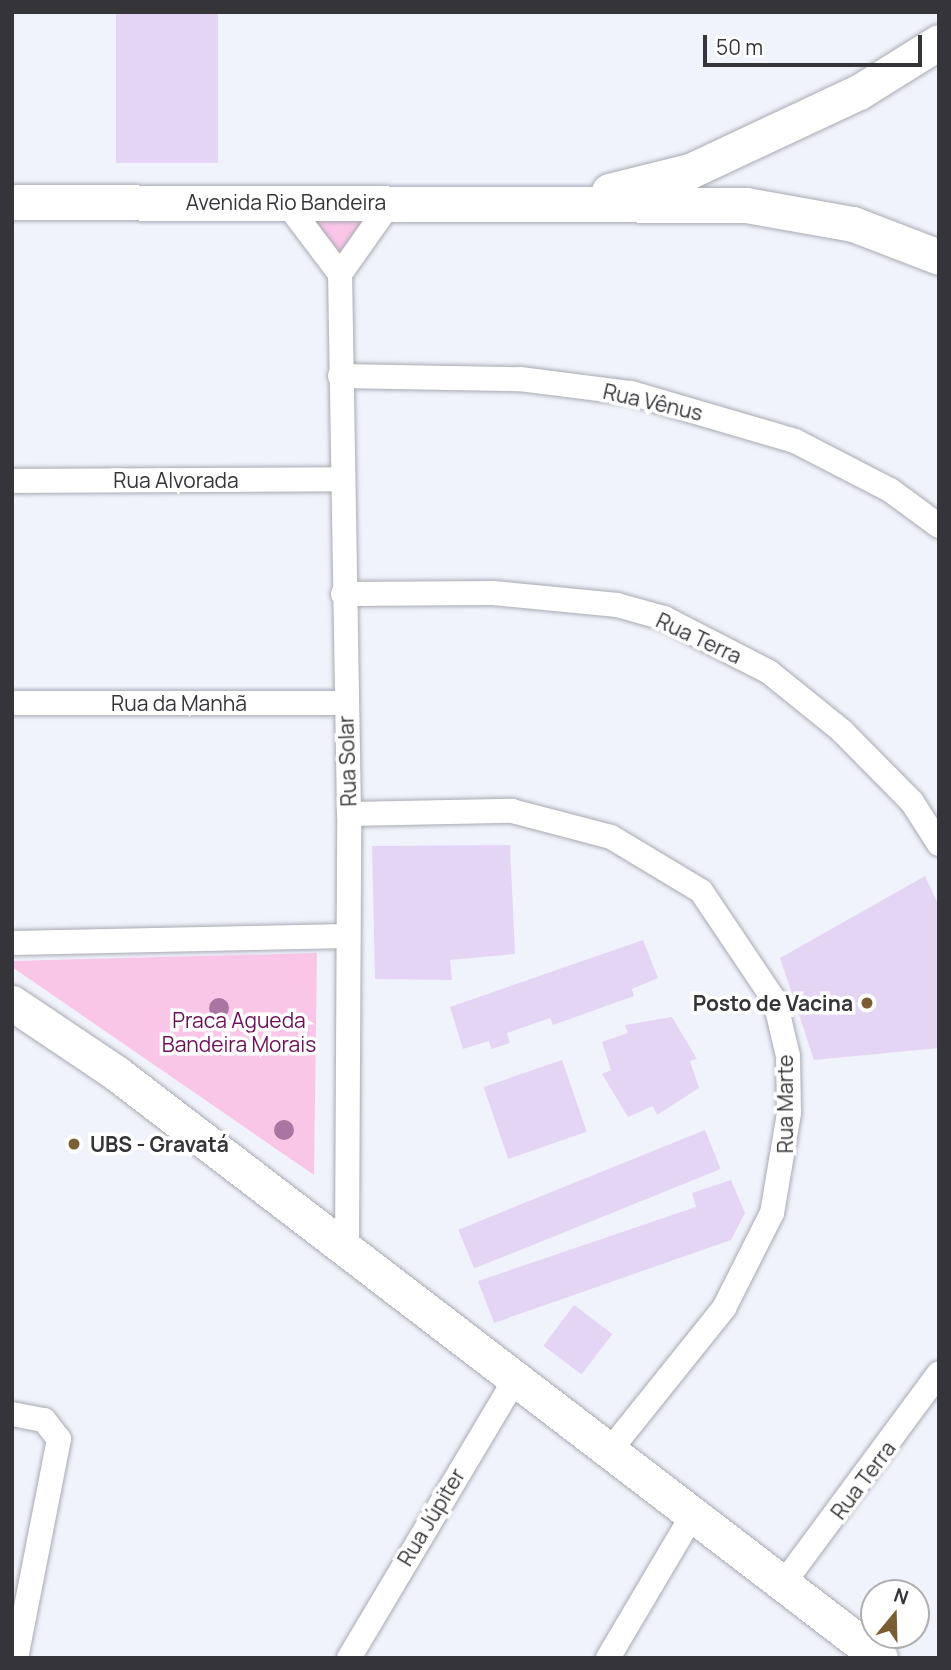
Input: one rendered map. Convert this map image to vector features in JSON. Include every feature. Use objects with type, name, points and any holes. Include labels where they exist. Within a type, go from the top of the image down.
[{"type":"street","name":"Avenida Rio Bandeira","points":[[561,202],[690,171],[859,92],[939,42]]},
{"type":"street","points":[[285,201],[340,274],[390,203]]},
{"type":"street","name":"Avenida Rio Bandeira","points":[[12,202],[561,202],[796,211],[853,224],[939,257]]},
{"type":"street","name":"Rua Solar","points":[[340,274],[341,479],[349,814],[347,1249]]},
{"type":"street","name":"Rua Vênus","points":[[340,376],[520,379],[631,393],[794,441],[890,490],[939,526]]},
{"type":"street","name":"Rua Alvorada","points":[[12,481],[341,479]]},
{"type":"street","name":"Rua Terra","points":[[343,594],[493,593],[617,606],[664,618],[769,672],[842,731],[912,802],[939,844]]},
{"type":"street","name":"Rua da Manhã","points":[[12,703],[345,703]]},
{"type":"street","name":"Rua Marte","points":[[349,814],[512,811],[611,837],[701,891],[775,1001],[788,1056],[789,1113],[772,1213],[724,1308],[611,1449]]},
{"type":"street","points":[[12,943],[348,936]]},
{"type":"street","points":[[12,1003],[116,1073],[611,1449],[870,1655]]},
{"type":"street","name":"Rua Terra","points":[[783,1584],[939,1373]]},
{"type":"street","name":"Rua Júpiter","points":[[349,1658],[516,1378]]},
{"type":"street","points":[[12,1414],[55,1429],[58,1439],[17,1630],[16,1658]]},
{"type":"street","points":[[608,1658],[693,1514]]},
{"type":"green space","points":[[299,210],[377,210],[339,263]]},
{"type":"green space","name":"Praca Agueda Bandeira Morais","points":[[317,953],[314,1175],[12,967],[12,961]]},
{"type":"building","points":[[116,12],[218,12],[218,163],[116,163]]},
{"type":"building","points":[[510,845],[515,954],[450,960],[452,980],[375,979],[372,846]]},
{"type":"building","name":"Posto de Vacina","points":[[925,876],[939,906],[939,1048],[814,1060],[780,958]]},
{"type":"building","points":[[643,940],[658,978],[632,989],[634,996],[553,1025],[550,1018],[507,1033],[510,1043],[491,1049],[489,1041],[463,1049],[450,1007]]},
{"type":"building","points":[[672,1017],[697,1059],[690,1061],[699,1088],[657,1115],[653,1106],[628,1117],[602,1074],[611,1070],[602,1042],[628,1033],[625,1025]]},
{"type":"building","points":[[562,1060],[587,1132],[508,1159],[484,1087]]},
{"type":"building","points":[[705,1130],[721,1169],[474,1269],[458,1230]]},
{"type":"building","points":[[731,1180],[745,1213],[731,1240],[494,1323],[478,1281],[696,1207],[692,1193]]},
{"type":"building","points":[[574,1305],[612,1334],[582,1375],[543,1346]]},
{"type":"place","name":"Posto de Vacina","points":[[867,1003]]},
{"type":"place","name":"UBS - Gravatá","points":[[74,1144]]}]
